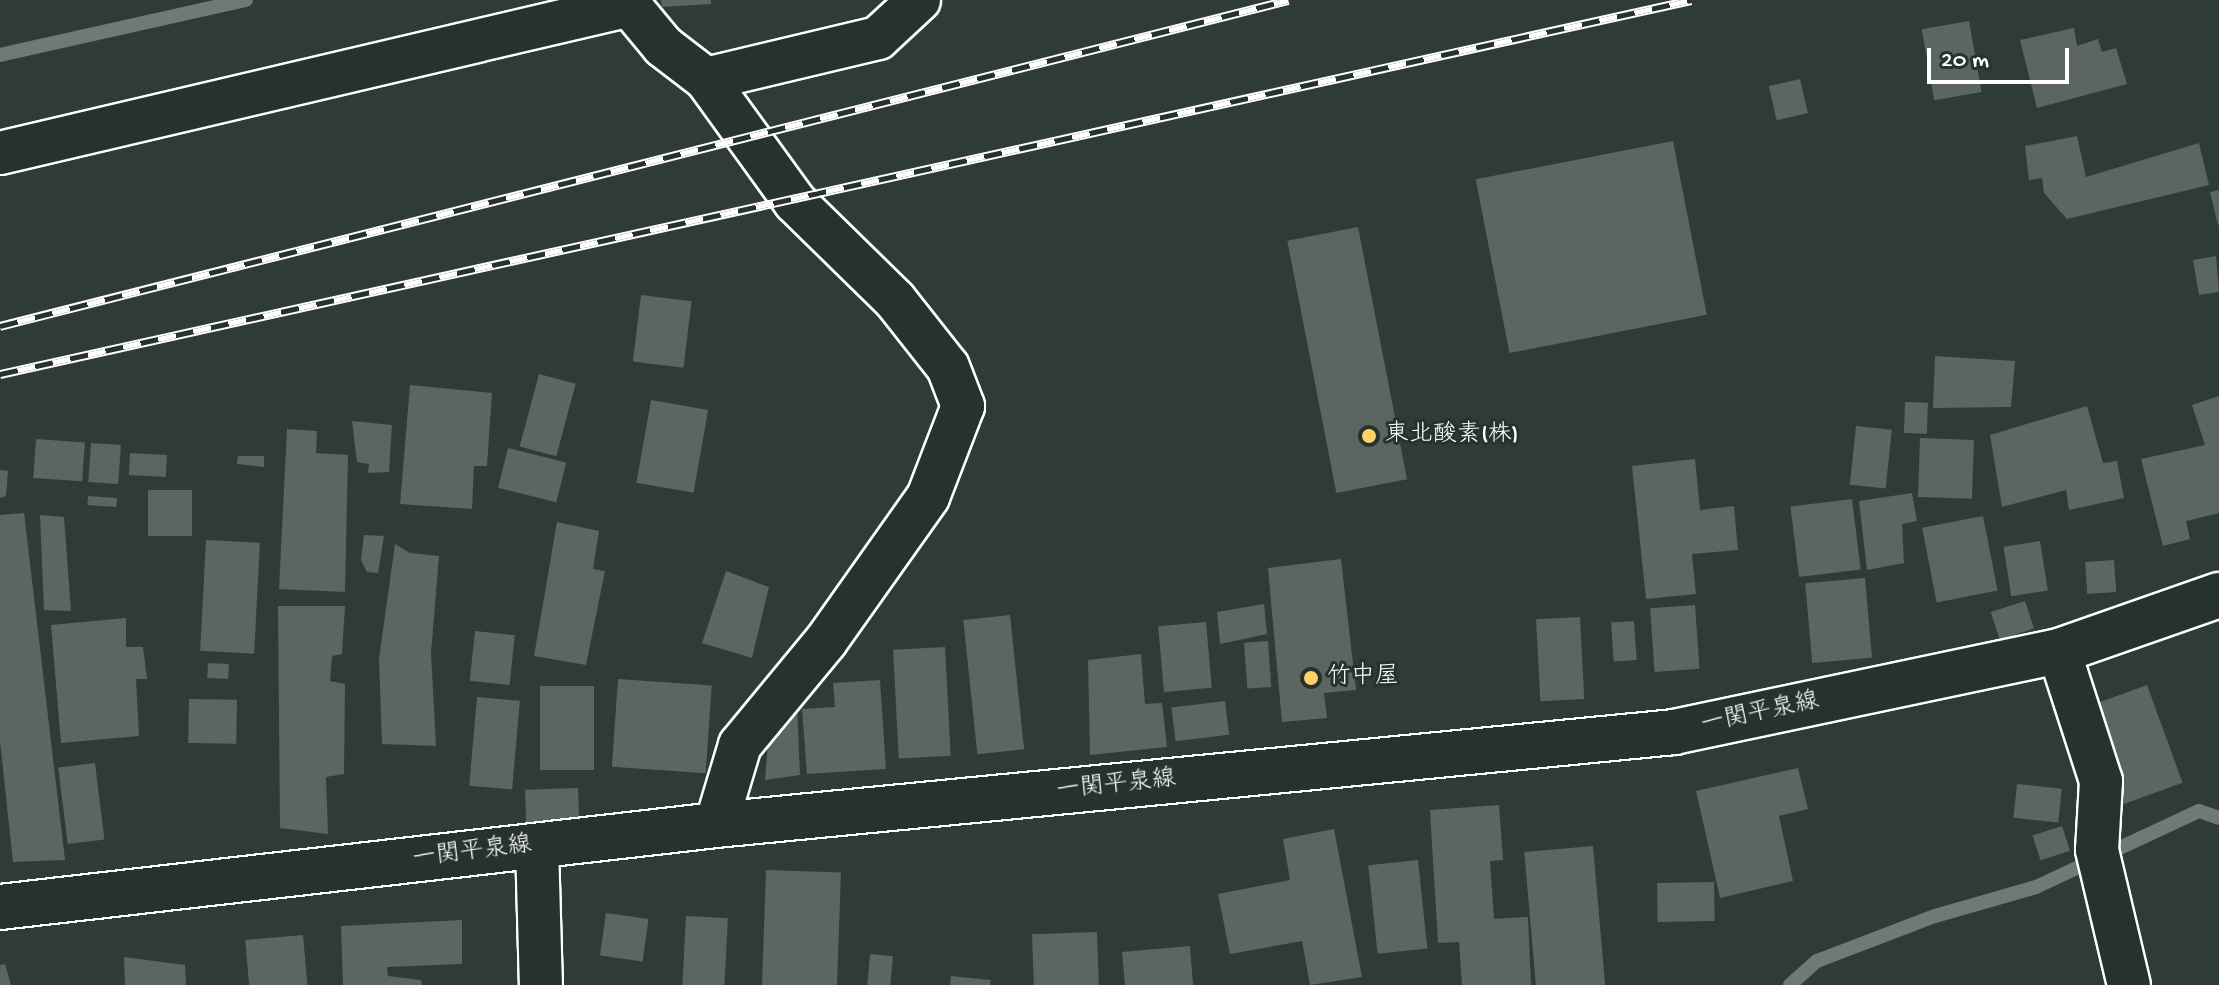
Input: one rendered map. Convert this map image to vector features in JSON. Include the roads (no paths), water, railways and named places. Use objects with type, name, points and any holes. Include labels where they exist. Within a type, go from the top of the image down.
[{"type":"main road","name":"一関平泉線","points":[[0,907],[716,825],[1674,732],[2059,651],[2219,595]]},
{"type":"street","points":[[706,79],[878,38],[919,0]]},
{"type":"street","points":[[0,153],[626,2],[663,46],[706,79],[795,202],[895,300],[948,367],[963,406],[928,497],[826,641],[740,745],[716,825]]},
{"type":"street","points":[[2059,651],[2101,781],[2097,850],[2129,985]]},
{"type":"street","points":[[537,845],[541,985]]},
{"type":"waterway","points":[[0,55],[246,0]]},
{"type":"waterway","points":[[1790,985],[1817,961],[1935,916],[2036,887],[2199,811],[2219,818]]},
{"type":"railway","points":[[0,326],[1288,0]]},
{"type":"railway","points":[[0,374],[1691,0]]},
{"type":"place","name":"東北酸素(株)","points":[[1369,436]]},
{"type":"place","name":"竹中屋","points":[[1311,678]]}]
